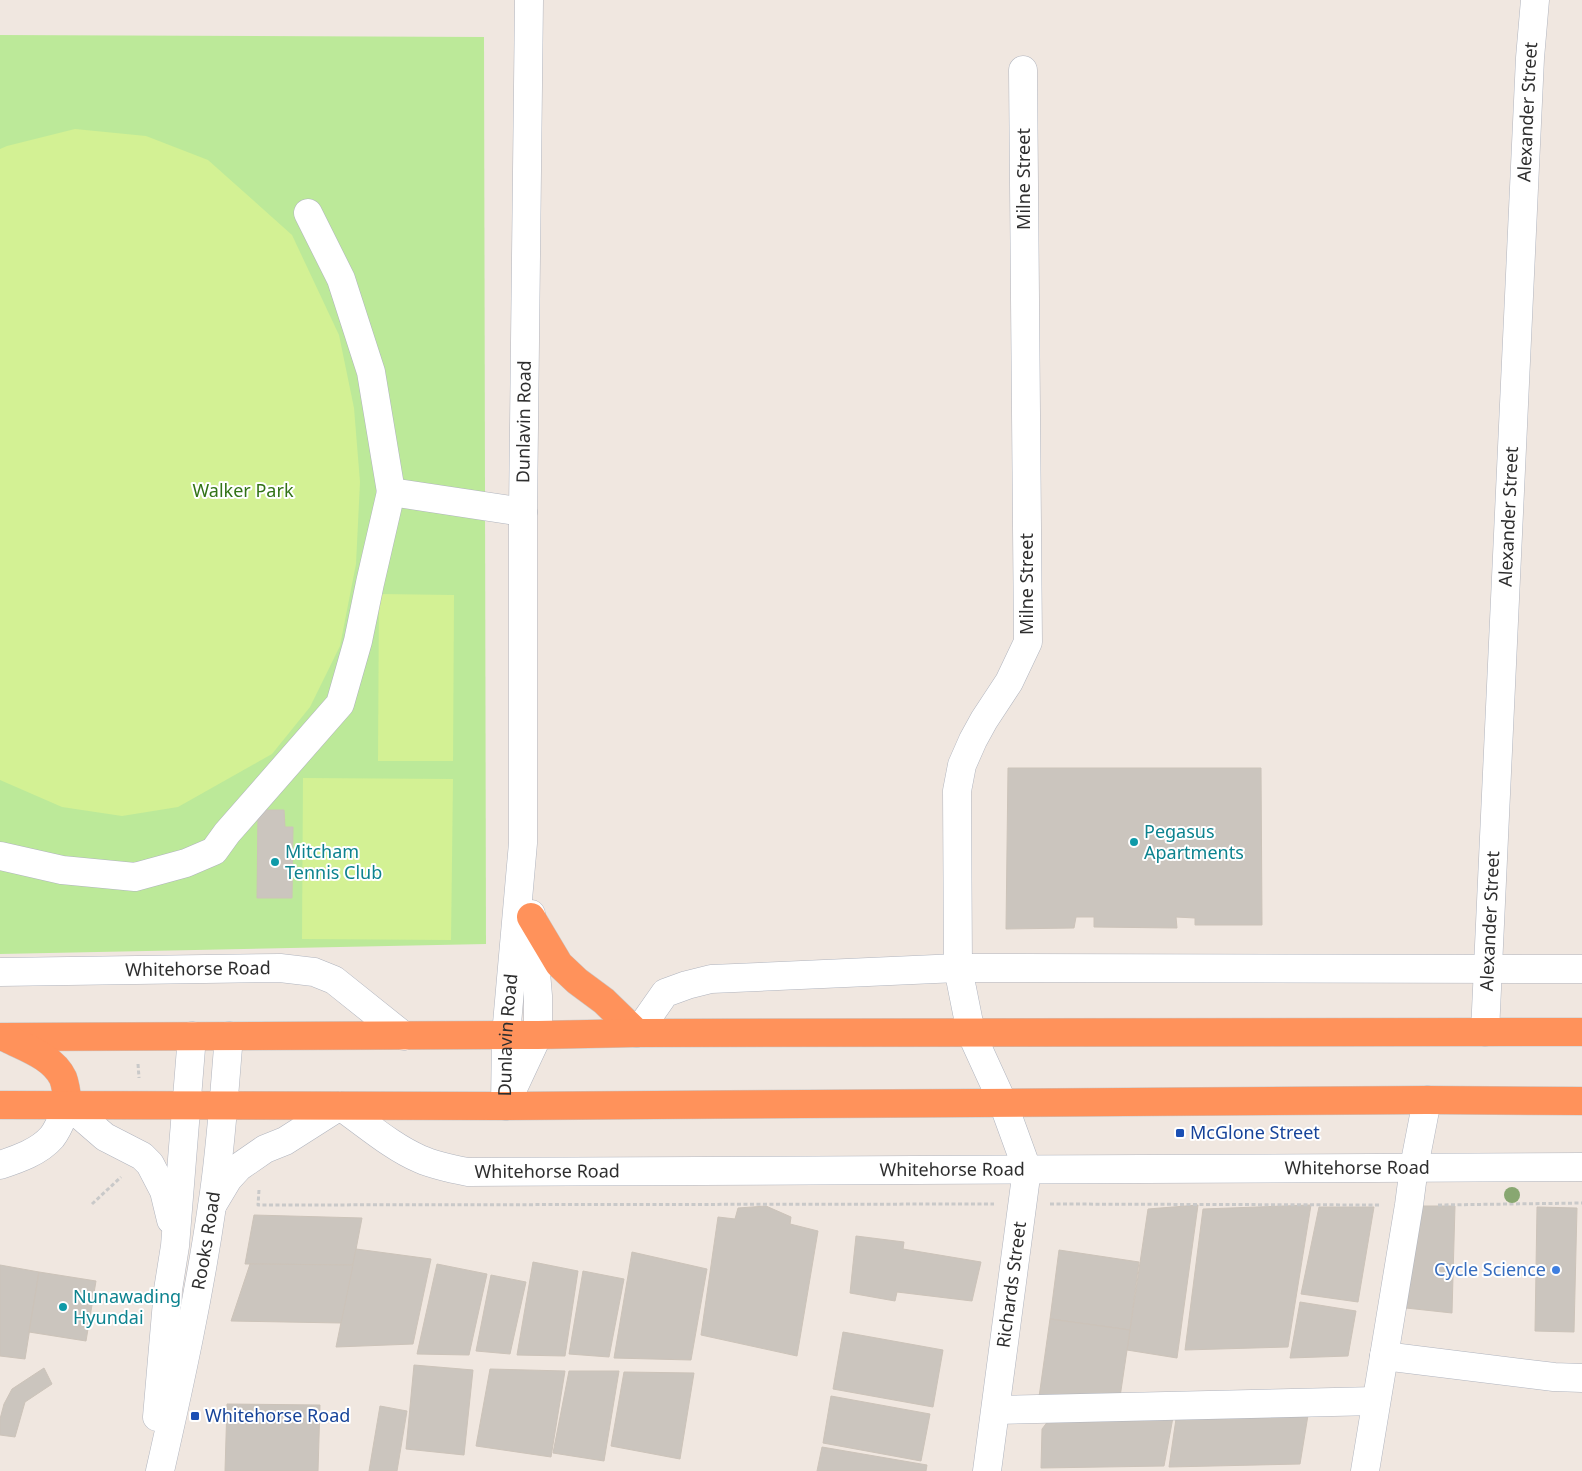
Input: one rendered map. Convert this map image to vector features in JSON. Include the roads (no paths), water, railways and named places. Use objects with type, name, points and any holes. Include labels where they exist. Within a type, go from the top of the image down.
[{"type":"highway","points":[[531,917],[559,964],[577,981],[604,1001],[637,1033]]},
{"type":"highway","points":[[2,1037],[404,1036],[637,1033],[1582,1032]]},
{"type":"highway","points":[[2,1037],[35,1052],[52,1063],[62,1077],[68,1105]]},
{"type":"highway","points":[[0,1105],[505,1106],[1427,1100],[1582,1101]]},
{"type":"street","name":"Dunlavin Road","points":[[505,1106],[506,1035],[523,843],[523,512],[529,0]]},
{"type":"street","name":"Alexander Street","points":[[1485,1032],[1529,78],[1535,0]]},
{"type":"street","name":"Milne Street","points":[[1002,1103],[971,1033],[958,968],[957,791],[962,765],[984,720],[1009,682],[1028,642],[1023,70]]},
{"type":"street","points":[[0,856],[62,870],[135,877],[186,863],[214,851],[227,833],[340,704],[358,641],[391,492],[372,372],[341,279],[308,214]]},
{"type":"street","points":[[391,492],[523,512]]},
{"type":"street","name":"Dunlavin Road","points":[[505,1106],[538,1035],[538,996],[523,843]]},
{"type":"street","name":"Whitehorse Road","points":[[0,972],[280,968],[314,972],[334,980],[404,1036]]},
{"type":"street","points":[[637,1033],[664,994],[687,985],[711,979],[958,968],[1582,969]]},
{"type":"street","name":"Rooks Road","points":[[153,1471],[168,1290],[175,1246],[192,1036]]},
{"type":"street","name":"Rooks Road","points":[[160,1471],[198,1294],[213,1204],[229,1036]]},
{"type":"street","points":[[1365,1471],[1414,1167],[1427,1100]]},
{"type":"street","name":"Richards Street","points":[[987,1471],[1027,1169],[1002,1103]]},
{"type":"street","points":[[0,1165],[23,1157],[51,1138],[60,1125],[68,1105],[105,1137],[142,1156],[150,1164],[164,1191],[169,1207],[175,1246]]},
{"type":"street","points":[[213,1204],[228,1179],[239,1167],[265,1149],[285,1141],[340,1106]]},
{"type":"street","name":"Whitehorse Road","points":[[340,1106],[401,1149],[420,1159],[444,1168],[468,1172],[1582,1167]]},
{"type":"street","points":[[1384,1356],[1582,1378]]},
{"type":"street","points":[[996,1410],[1376,1401]]},
{"type":"place","name":"Pegasus Apartments","points":[[1134,842]]},
{"type":"place","name":"Mitcham Tennis Club","points":[[275,862]]},
{"type":"place","name":"McGlone Street","points":[[1180,1133]]},
{"type":"place","name":"Cycle Science","points":[[1556,1270]]},
{"type":"place","name":"Nunawading Hyundai","points":[[63,1307]]},
{"type":"place","name":"Whitehorse Road","points":[[195,1416]]},
{"type":"park label","name":"Walker Park","points":[[243,491]]}]
